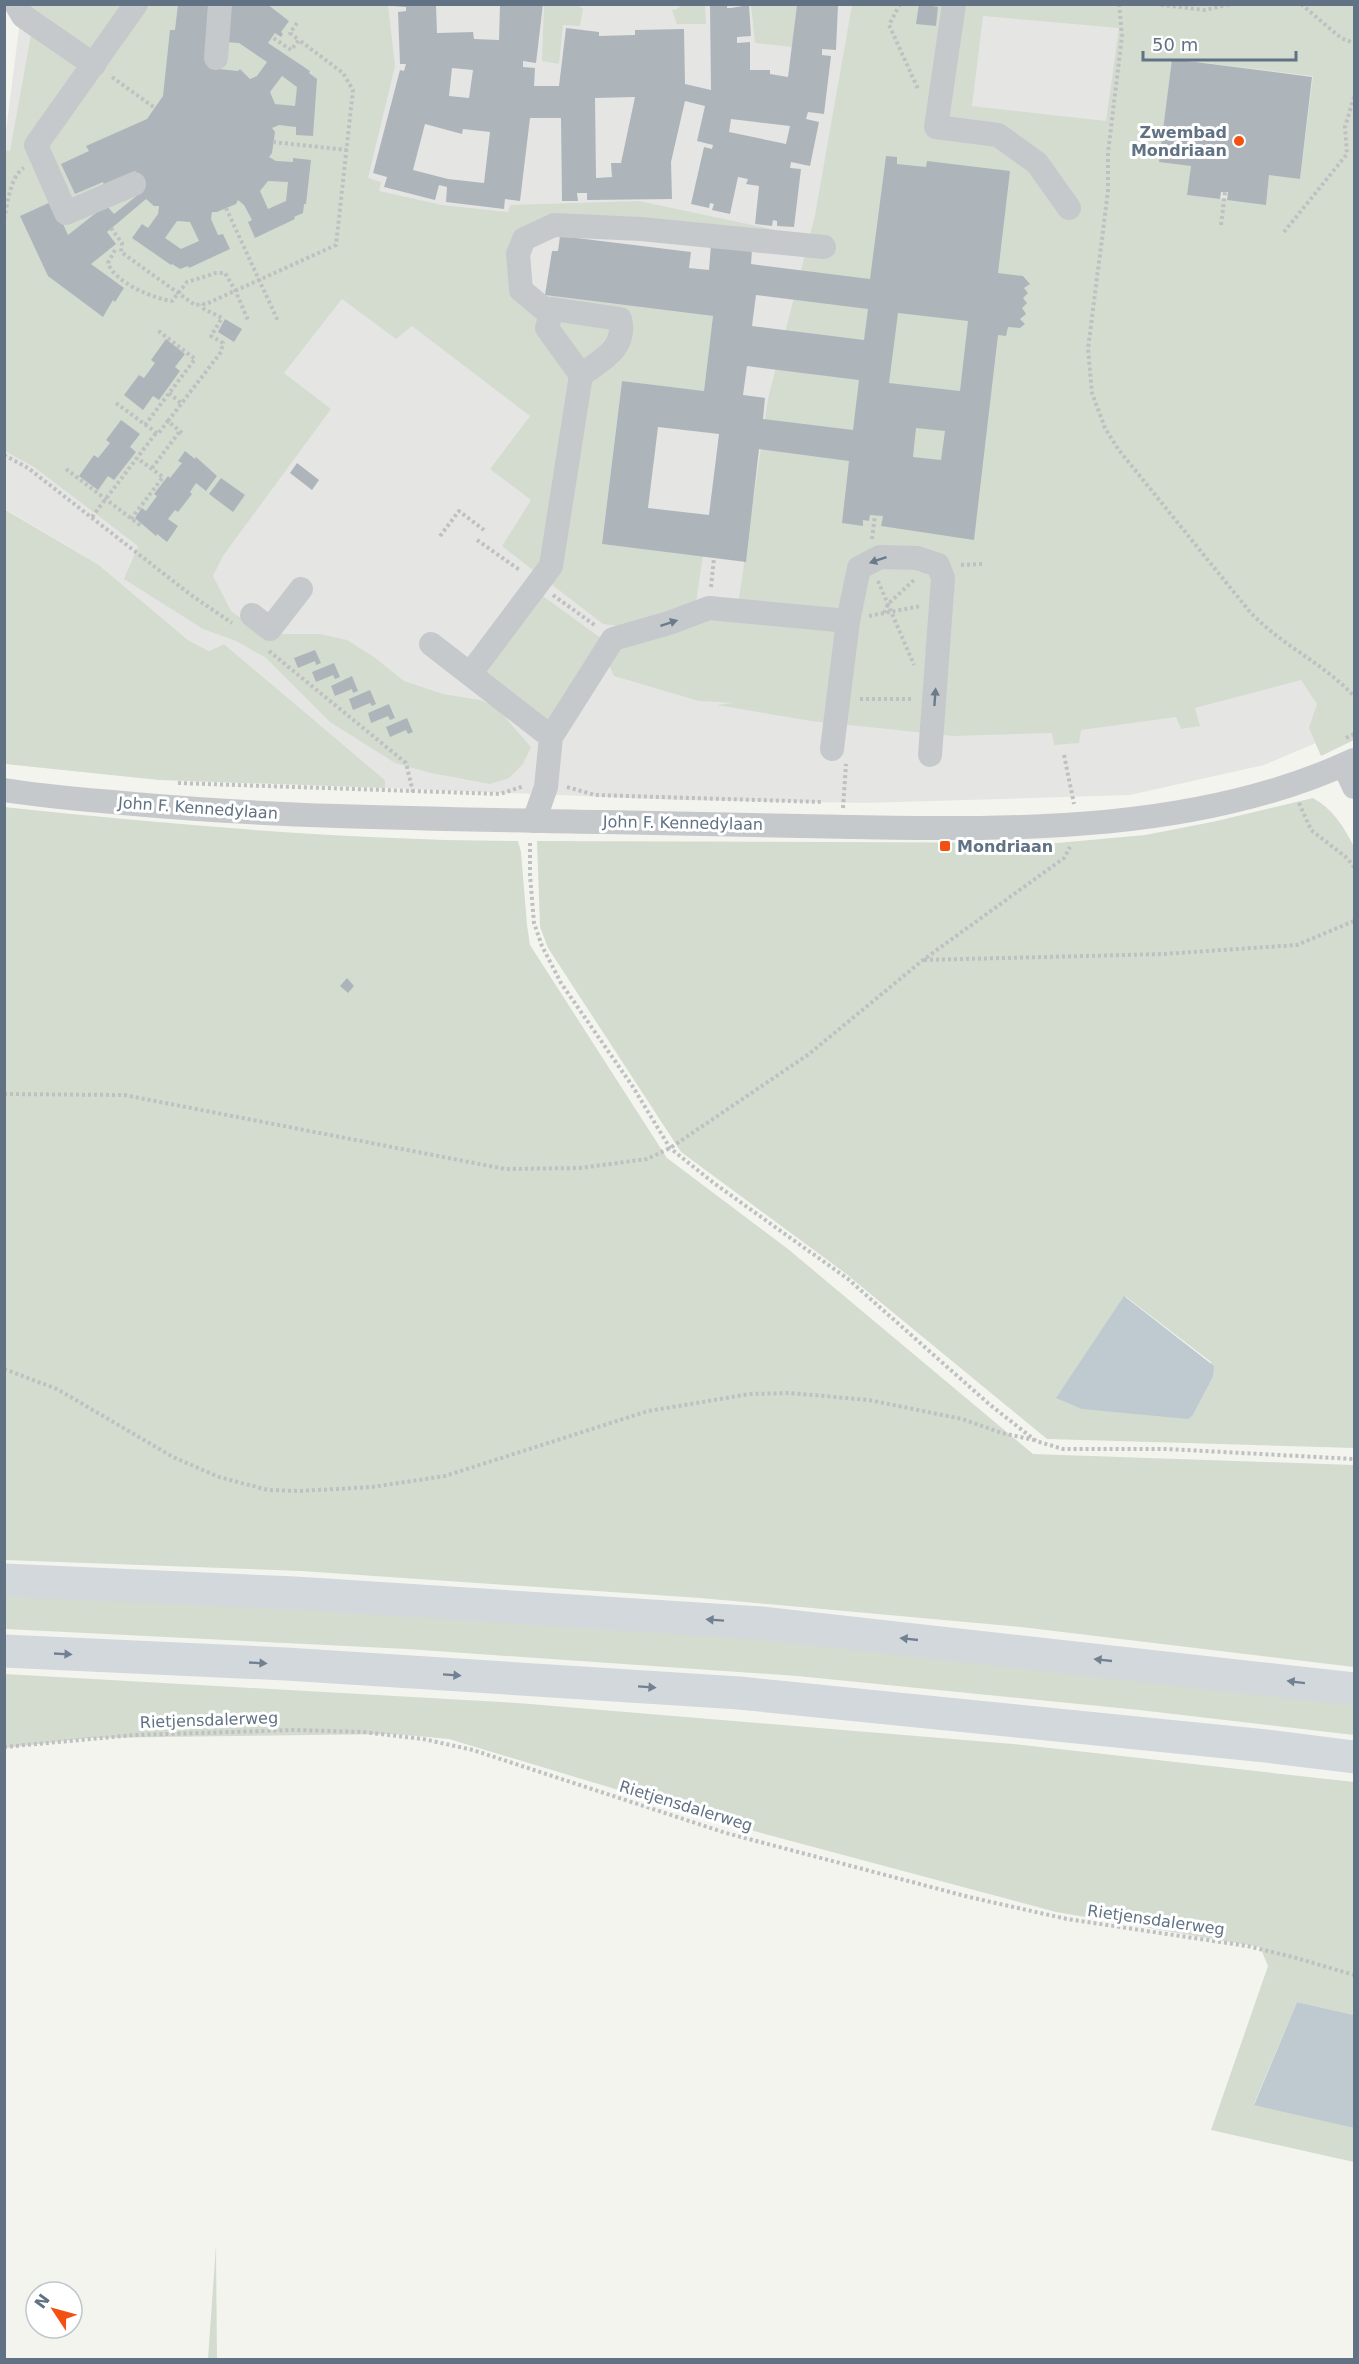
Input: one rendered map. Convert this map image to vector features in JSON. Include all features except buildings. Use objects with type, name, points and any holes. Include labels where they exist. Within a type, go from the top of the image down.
[{"type":"highway","points":[[4,1580],[295,1593],[761,1623],[1354,1689]]},
{"type":"highway","points":[[4,1652],[286,1664],[739,1693],[1266,1746],[1354,1757]]},
{"type":"street","points":[[16,4],[23,16],[94,65]]},
{"type":"street","points":[[134,184],[66,213],[36,146],[136,4]]},
{"type":"street","points":[[216,58],[220,4]]},
{"type":"street","points":[[954,4],[936,127],[998,135],[1037,162],[1069,208]]},
{"type":"street","points":[[551,315],[521,290],[518,254],[524,239],[554,225],[641,229],[824,247]]},
{"type":"street","points":[[470,674],[551,566],[581,375],[615,350],[623,332],[620,319],[552,309],[547,328],[581,375]]},
{"type":"street","points":[[839,756],[838,699],[848,621],[859,568],[880,556],[917,558],[938,565],[943,578],[930,755]]},
{"type":"street","points":[[246,622],[270,629],[301,589]]},
{"type":"street","points":[[534,821],[546,787],[551,737],[613,639],[669,623],[709,608],[848,621]]},
{"type":"street","points":[[431,644],[551,737]]},
{"type":"street","points":[[1349,762],[1354,788]]},
{"type":"street","name":"John F. Kennedylaan","points":[[4,790],[225,812],[951,829],[1076,813],[1140,818],[1216,804],[1293,784],[1349,762]]},
{"type":"path","points":[[900,4],[890,25],[936,127]]},
{"type":"path","points":[[1119,4],[1122,36],[1089,349],[1090,383],[1097,410],[1118,449],[1250,612],[1354,696]]},
{"type":"path","points":[[1155,4],[1205,10],[1230,4]]},
{"type":"path","points":[[1301,4],[1341,38],[1354,43]]},
{"type":"path","points":[[111,228],[122,243],[122,252],[189,302],[202,304],[336,245],[353,90],[350,81],[343,73],[290,33],[297,23]]},
{"type":"path","points":[[272,37],[291,50],[299,40]]},
{"type":"path","points":[[1112,56],[1120,57]]},
{"type":"path","points":[[94,65],[155,108]]},
{"type":"path","points":[[1284,232],[1347,154],[1345,127],[1354,97]]},
{"type":"path","points":[[1106,102],[1114,102]]},
{"type":"path","points":[[273,142],[347,150]]},
{"type":"path","points":[[4,219],[12,187],[19,171],[43,158]]},
{"type":"path","points":[[1221,225],[1225,192]]},
{"type":"path","points":[[226,208],[278,321]]},
{"type":"path","points":[[115,250],[108,263],[110,270],[137,289],[162,300],[172,301],[187,282],[216,273],[225,273],[248,320]]},
{"type":"path","points":[[92,517],[221,352],[223,344],[211,336],[222,318],[204,309],[202,304]]},
{"type":"path","points":[[145,424],[195,358],[156,329]]},
{"type":"path","points":[[169,393],[182,404]]},
{"type":"path","points":[[116,403],[156,433]]},
{"type":"path","points":[[152,468],[181,432],[168,421]]},
{"type":"path","points":[[4,455],[28,468],[191,595],[246,622]]},
{"type":"path","points":[[131,519],[163,477],[137,458]]},
{"type":"path","points":[[66,469],[141,526]]},
{"type":"path","points":[[440,536],[459,511],[484,530]]},
{"type":"path","points":[[875,515],[870,562],[915,666]]},
{"type":"path","points":[[709,608],[714,558]]},
{"type":"path","points":[[848,621],[942,601]]},
{"type":"path","points":[[268,650],[406,764],[413,792]]},
{"type":"path","points":[[838,699],[934,699]]},
{"type":"path","points":[[4,1094],[124,1095],[505,1169],[580,1168],[647,1159],[670,1148],[809,1054],[923,960],[1064,858],[1073,842],[1076,813],[1064,755]]},
{"type":"path","points":[[839,756],[842,826]]},
{"type":"path","points":[[1293,784],[1304,818],[1311,830],[1347,858],[1354,867]]},
{"type":"path","points":[[1076,813],[1085,801]]},
{"type":"path","points":[[534,821],[530,875],[534,923],[542,946],[561,983],[633,1087],[670,1148],[715,1184],[848,1279],[989,1404],[1036,1441]]},
{"type":"path","points":[[923,960],[1163,954],[1297,945],[1354,921]]},
{"type":"path","points":[[4,1369],[11,1369],[57,1389],[173,1457],[219,1477],[268,1490],[299,1491],[372,1487],[445,1476],[648,1411],[750,1394],[789,1393],[869,1400],[962,1419],[1002,1433],[1063,1449],[1167,1449],[1354,1458]]},
{"type":"path","name":"Rietjensdalerweg","points":[[4,1747],[135,1735],[295,1730],[363,1732],[423,1739],[493,1756],[726,1833],[969,1897],[1067,1919],[1247,1946],[1354,1975]]},
{"type":"shaded area","points":[[22,5],[983,5],[1118,27],[1350,81],[1354,727],[1264,765],[1130,795],[866,803],[680,800],[385,788],[385,780],[224,644],[209,651],[188,640],[99,565],[5,509],[4,146]]},
{"type":"shaded area","points":[[29,5],[388,5],[395,66],[368,178],[381,182],[379,191],[442,205],[508,212],[510,205],[639,201],[781,231],[517,235],[513,280],[545,295],[713,316],[704,391],[622,381],[602,544],[703,556],[696,602],[701,621],[736,619],[768,399],[815,215],[852,5],[1354,5],[1354,740],[1321,756],[1309,728],[1317,704],[1301,680],[1195,708],[1200,726],[1181,729],[1176,717],[1081,730],[1079,743],[1054,745],[1052,733],[954,736],[811,721],[717,705],[732,703],[699,701],[614,676],[610,667],[611,650],[636,628],[603,624],[502,546],[531,500],[490,469],[530,416],[412,326],[396,339],[342,299],[284,373],[331,409],[223,556],[213,576],[231,611],[262,634],[320,634],[347,640],[374,657],[404,681],[443,694],[480,700],[496,707],[531,747],[523,764],[509,778],[490,784],[431,773],[395,763],[330,722],[266,658],[236,641],[203,629],[124,579],[138,546],[34,467],[5,451],[4,150],[10,151],[35,12]],"holes":[[[983,16],[1119,28],[1106,121],[972,106]],[[1172,59],[1313,76],[1300,179],[1269,175],[1266,204],[1188,195],[1191,166]]]},
{"type":"shaded area","points":[[544,5],[578,5],[583,9],[580,26],[563,25],[559,64],[542,61]]},
{"type":"shaded area","points":[[682,5],[705,5],[706,24],[677,24],[672,10]]},
{"type":"shaded area","points":[[751,5],[797,5],[792,47],[755,43]]},
{"type":"shaded area","points":[[4,509],[99,565],[188,640],[209,651],[224,644],[385,780],[385,788],[159,780],[5,764]]},
{"type":"shaded area","points":[[540,594],[605,641],[548,720],[482,673]]},
{"type":"shaded area","points":[[1313,798],[1337,819],[1354,847],[1354,1448],[1047,1439],[845,1273],[681,1152],[548,948],[540,927],[537,841],[1057,843],[1145,835]],"holes":[[[1125,1296],[1211,1362],[1213,1377],[1193,1415]]]},
{"type":"shaded area","points":[[4,807],[132,820],[325,835],[518,841],[530,945],[667,1158],[788,1249],[1033,1454],[1354,1465],[1354,1667],[1021,1627],[700,1598],[301,1571],[5,1560]]},
{"type":"shaded area","points":[[1124,1296],[1214,1366],[1213,1377],[1193,1415],[1188,1419],[1082,1409],[1056,1398]]},
{"type":"shaded area","points":[[4,1594],[559,1622],[835,1645],[1354,1704],[1354,1735],[1139,1710],[797,1676],[407,1649],[5,1629]]},
{"type":"shaded area","points":[[5,1674],[518,1703],[1013,1744],[1354,1782],[1354,2015],[1297,2002],[1254,2104],[1354,2128],[1354,2162],[1211,2130],[1268,1966],[1260,1947],[1056,1912],[761,1833],[449,1739],[394,1734],[88,1738],[5,1748]]},
{"type":"shaded area","points":[[1297,2002],[1354,2015],[1354,2128],[1254,2105]]},
{"type":"shaded area","points":[[216,2245],[217,2359],[208,2359]]},
{"type":"place","name":"Zwembad Mondriaan","points":[[1239,141]]},
{"type":"place","name":"Mondriaan","points":[[945,846]]}]
